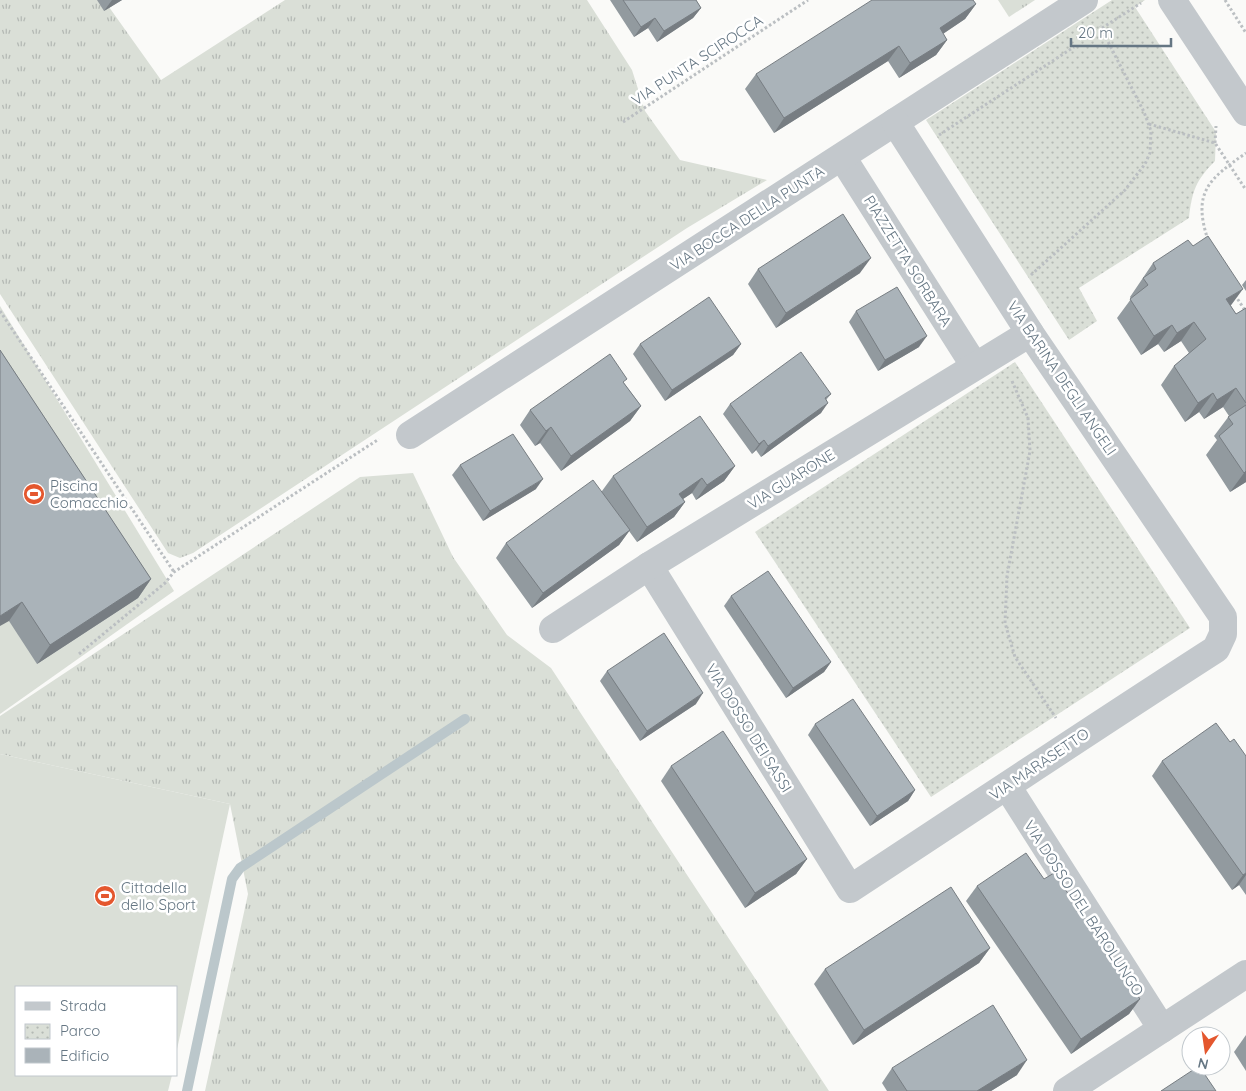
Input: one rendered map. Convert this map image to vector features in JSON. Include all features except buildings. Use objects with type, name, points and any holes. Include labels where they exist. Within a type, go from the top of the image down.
[{"type":"street","points":[[1172,0],[1246,112]]},
{"type":"street","name":"VIA BOCCA DELLA PUNTA","points":[[410,435],[895,122],[1091,11]]},
{"type":"street","name":"VIA BARINA DEGLI ANGELI","points":[[895,122],[1030,333],[1223,617],[1223,634]]},
{"type":"street","name":"PIAZZETTA SORBARA","points":[[842,157],[986,359]]},
{"type":"street","name":"VIA GUARONE","points":[[554,629],[649,566],[1030,333]]},
{"type":"street","name":"VIA DOSSO DEI SASSI","points":[[649,566],[850,889]]},
{"type":"street","name":"VIA MARASETTO","points":[[850,889],[1072,741],[1216,649],[1223,634]]},
{"type":"street","name":"VIA DOSSO DEL BAROLUNGO","points":[[1007,786],[1162,1029]]},
{"type":"street","points":[[1067,1091],[1246,974]]},
{"type":"path","name":"VIA PUNTA SCIROCCA","points":[[624,122],[808,0]]},
{"type":"path","points":[[1094,34],[1146,0]]},
{"type":"path","points":[[1225,0],[1246,33]]},
{"type":"path","points":[[1007,296],[1125,190],[1146,164],[1152,143],[1149,124],[1102,29],[1091,11]]},
{"type":"path","points":[[936,136],[1077,45]]},
{"type":"path","points":[[1149,124],[1215,143],[1246,190]]},
{"type":"path","points":[[1210,245],[1203,220],[1202,204],[1211,180],[1246,154]]},
{"type":"path","points":[[1230,288],[1246,312]]},
{"type":"path","points":[[0,311],[174,572]]},
{"type":"path","points":[[986,359],[1022,402],[1030,434],[1027,474],[1007,576],[1005,623],[1015,657],[1072,741]]},
{"type":"path","points":[[79,654],[165,583],[174,572],[380,438]]},
{"type":"green space","points":[[0,0],[104,0],[161,80],[285,0],[587,0],[632,70],[645,111],[680,160],[767,180],[687,228],[193,553],[180,558],[168,553],[0,294]]},
{"type":"green space","points":[[998,0],[1035,0],[1009,17]]},
{"type":"green space","points":[[1112,0],[1145,0],[1135,7],[1216,132],[1215,161],[1199,180],[1192,200],[1189,218],[1079,288],[1097,321],[1069,340],[926,120]]},
{"type":"green space","points":[[0,306],[174,591],[0,714]]},
{"type":"green space","points":[[1015,362],[1190,628],[931,797],[755,532]]},
{"type":"green space","points":[[413,473],[453,557],[507,635],[551,668],[829,1091],[205,1091],[248,894],[230,804],[0,754],[0,716],[360,477]]},
{"type":"green space","name":"Cittadella dello Sport","points":[[0,754],[230,804],[178,1045],[178,986],[15,986],[15,1076],[172,1076],[168,1091],[0,1091]]},
{"type":"waterway","points":[[187,1091],[232,879],[240,868],[465,719]]},
{"type":"place","name":"Piscina Comacchio","points":[[34,494]]},
{"type":"place","name":"Cittadella dello Sport","points":[[105,896]]}]
